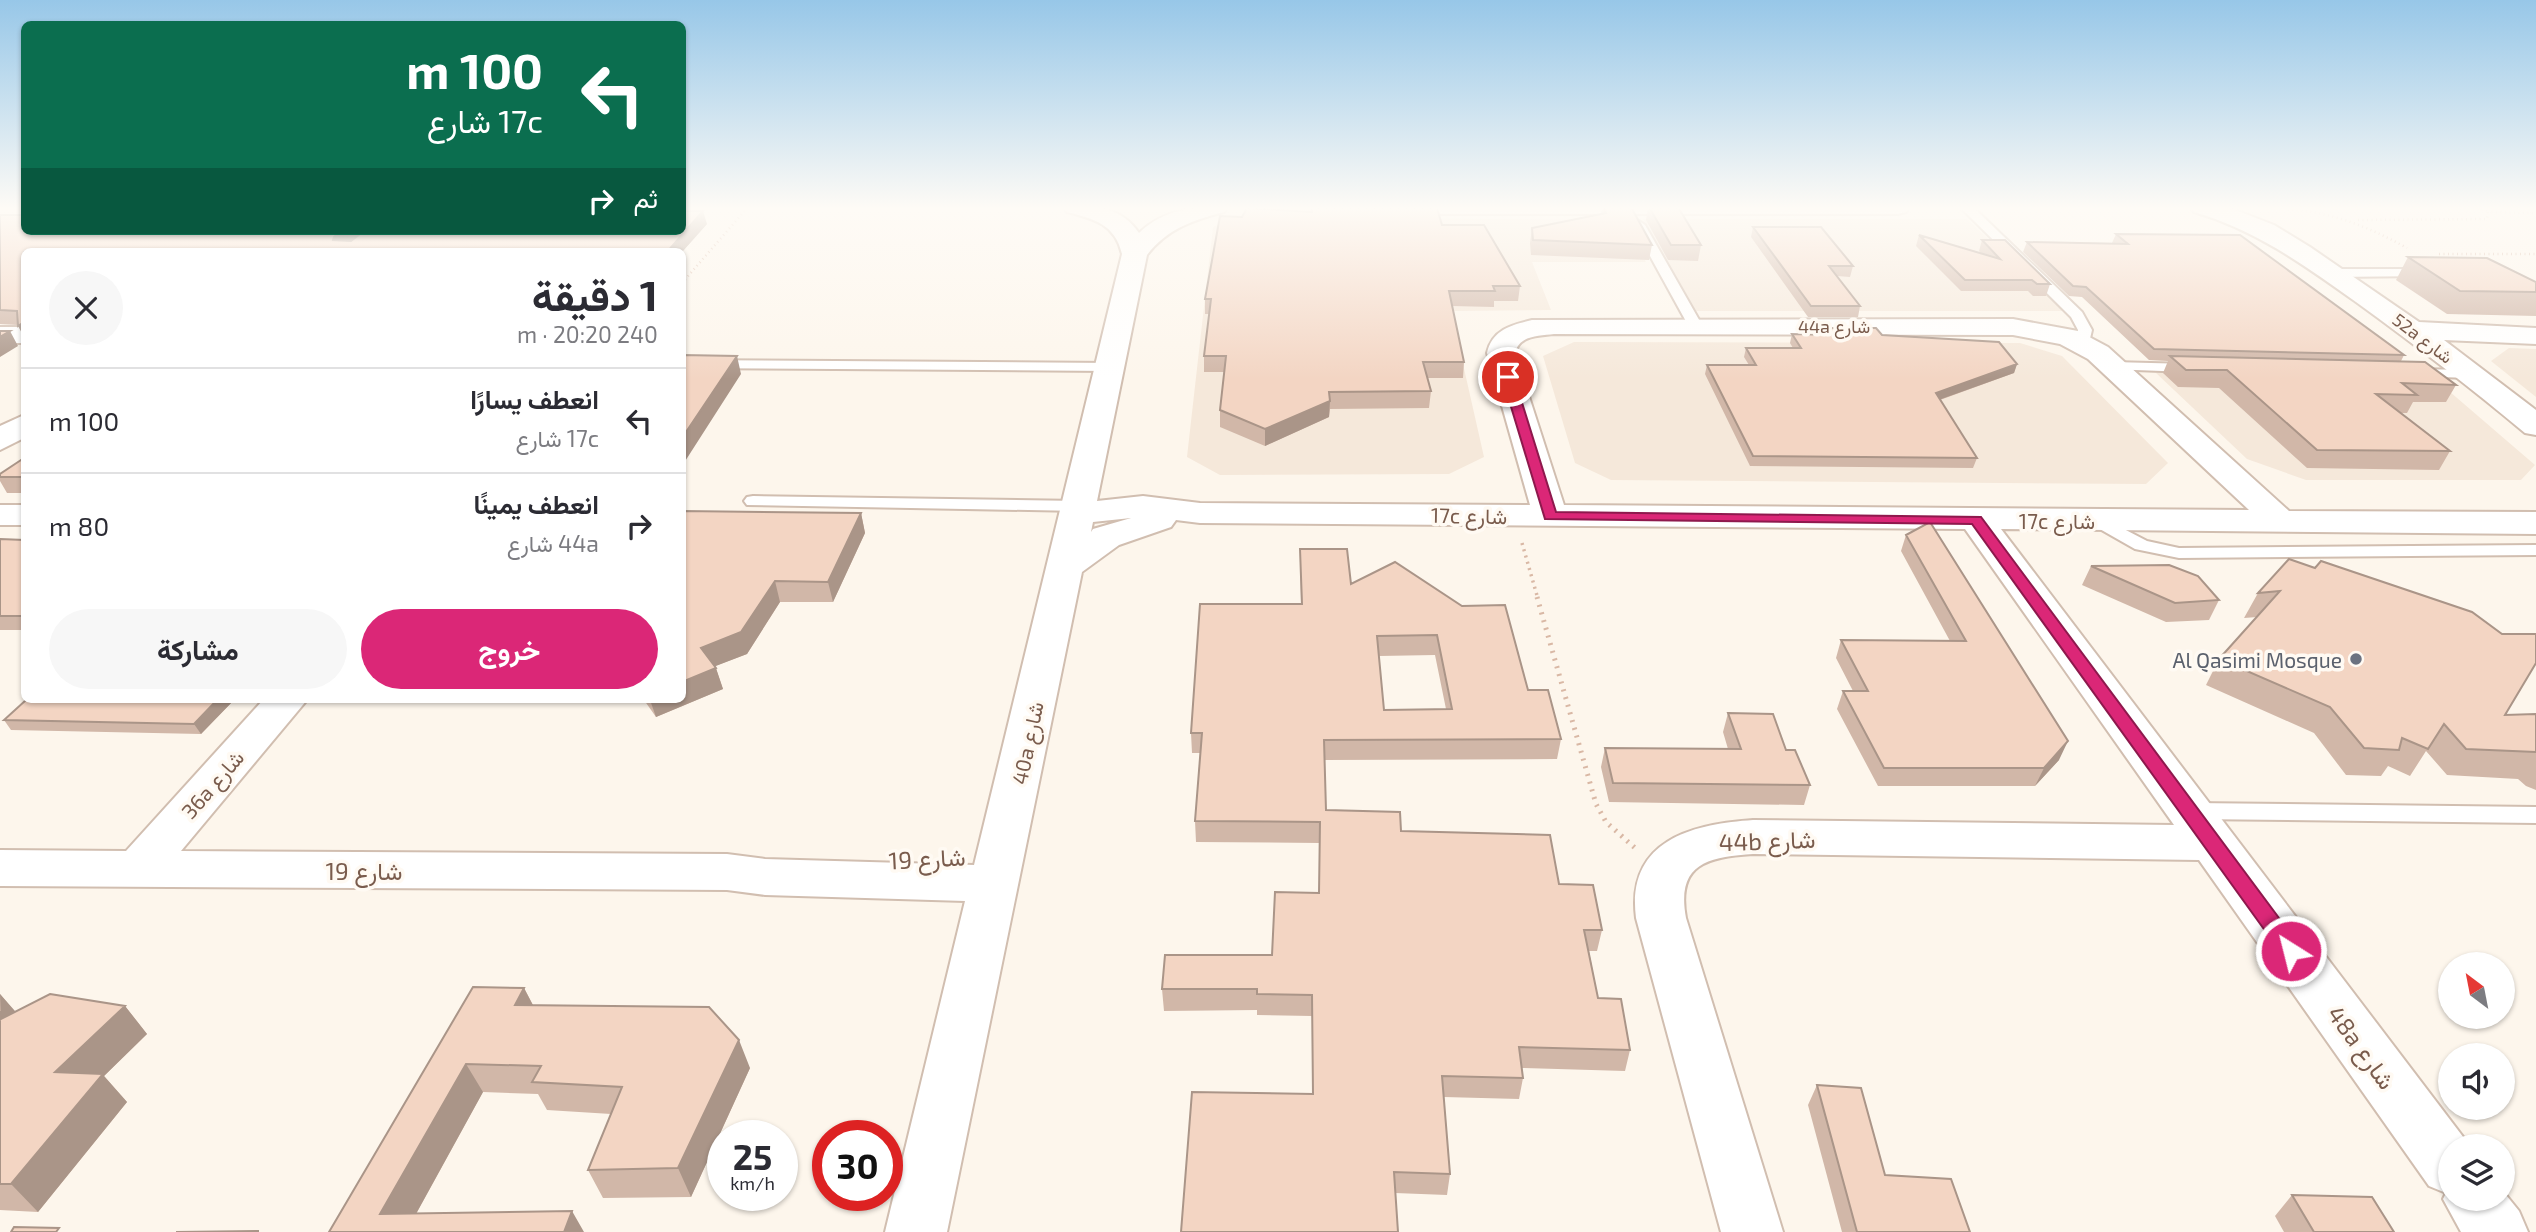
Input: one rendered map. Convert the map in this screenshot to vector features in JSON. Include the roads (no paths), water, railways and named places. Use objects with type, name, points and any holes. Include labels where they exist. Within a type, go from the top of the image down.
[{"type":"street","name":"40a شارع","points":[[916,1232],[1133,264]]},
{"type":"street","name":"52a شارع","points":[[2321,264],[2413,330],[2536,426]]},
{"type":"street","name":"44a شارع","points":[[1550,516],[1501,353],[1503,343],[1523,331],[1554,326],[1695,325],[2013,327],[2050,332],[2083,344],[2113,366],[2279,520]]},
{"type":"street","points":[[2413,330],[2536,336]]},
{"type":"street","points":[[0,335],[21,334]]},
{"type":"street","points":[[0,440],[21,426]]},
{"type":"street","name":"17c شارع","points":[[1082,496],[1120,491],[1163,513]]},
{"type":"street","name":"17c شارع","points":[[1082,496],[1118,520],[1163,513],[1200,513],[2536,523]]},
{"type":"street","name":"17c شارع","points":[[1066,567],[1106,537],[1163,513]]},
{"type":"street","points":[[0,515],[21,515]]},
{"type":"street","name":"48a شارع","points":[[1976,520],[2438,1151]]},
{"type":"street","name":"36a شارع","points":[[138,869],[283,703]]},
{"type":"street","name":"44b شارع","points":[[1752,1232],[1661,918],[1658,891],[1666,869],[1689,849],[1718,839],[2200,827]]},
{"type":"street","name":"شارع 19","points":[[0,868],[727,872],[765,877],[999,869]]},
{"type":"street","points":[[2482,1211],[2497,1232]]},
{"type":"lane","points":[[1661,264],[1695,325]]},
{"type":"lane","points":[[2025,264],[2077,315],[2085,330],[2083,344]]},
{"type":"lane","points":[[2331,273],[2444,273]]},
{"type":"lane","points":[[686,364],[1111,367]]},
{"type":"lane","points":[[2113,366],[2208,368]]},
{"type":"lane","points":[[2397,372],[2470,374]]},
{"type":"lane","points":[[753,501],[1082,496]]},
{"type":"lane","points":[[2097,520],[2141,545],[2179,553],[2536,550]]},
{"type":"lane","points":[[2200,827],[2536,815]]},
{"type":"place","name":"Al Qasimi Mosque","points":[[2356,659]]}]
